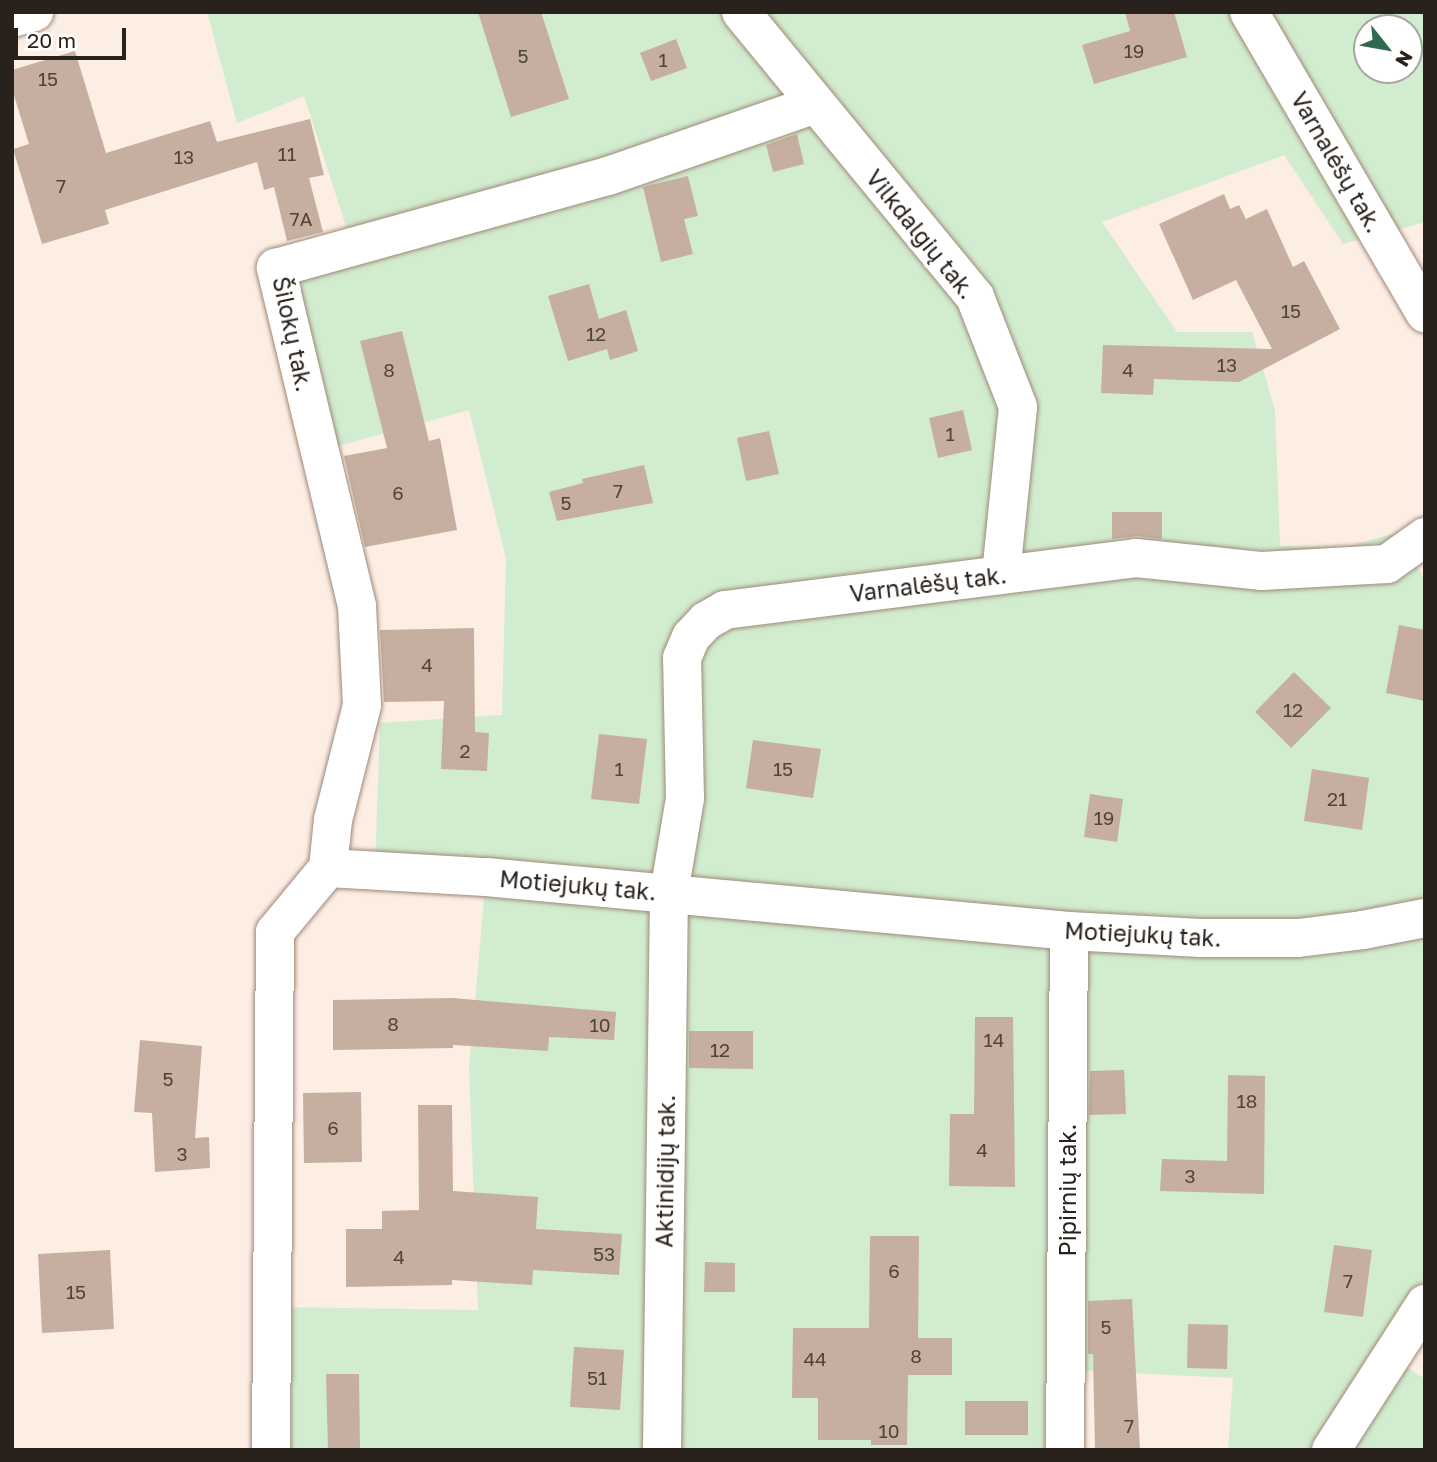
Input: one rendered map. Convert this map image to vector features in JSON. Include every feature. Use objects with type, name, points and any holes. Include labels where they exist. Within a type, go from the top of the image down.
[{"type":"street","points":[[12,18],[34,12]]},
{"type":"street","name":"Vilkdalgių tak.","points":[[741,12],[975,298],[1018,407],[1001,575]]},
{"type":"street","name":"Varnalėšų tak.","points":[[1249,12],[1425,313]]},
{"type":"street","name":"Šilokų tak.","points":[[328,868],[333,820],[362,705],[357,606],[276,268],[608,176],[816,104]]},
{"type":"street","name":"Varnalėšų tak.","points":[[669,892],[685,799],[682,658],[691,637],[706,621],[725,610],[1136,558],[1262,571],[1387,564],[1425,537]]},
{"type":"street","points":[[271,1450],[275,932],[328,868]]},
{"type":"street","name":"Motiejukų tak.","points":[[328,868],[669,892],[1069,931],[1201,938],[1298,937],[1363,930],[1425,918]]},
{"type":"street","name":"Aktinidijų tak.","points":[[662,1450],[669,892]]},
{"type":"street","name":"Pipirnių tak.","points":[[1065,1450],[1069,931]]},
{"type":"street","points":[[1331,1450],[1425,1304]]},
{"type":"green space","points":[[207,12],[1425,12],[1425,222],[1343,244],[1284,155],[1102,222],[1177,332],[1252,332],[1275,410],[1280,546],[1346,547],[1399,532],[1425,581],[1425,1304],[1391,1357],[1425,1379],[1425,1450],[1228,1450],[1233,1378],[1066,1370],[1065,1450],[271,1450],[272,1307],[478,1310],[469,1066],[486,878],[375,870],[380,723],[502,715],[506,559],[469,410],[320,451],[276,268],[353,248],[304,96],[237,123]]},
{"type":"building","points":[[478,12],[541,12],[569,99],[511,117]]},
{"type":"building","points":[[1125,12],[1174,12],[1187,57],[1094,84],[1082,45],[1130,31]]},
{"type":"building","points":[[676,39],[687,68],[651,81],[640,53]]},
{"type":"building","points":[[75,51],[106,153],[210,121],[217,142],[310,119],[324,175],[309,178],[323,232],[287,241],[274,187],[264,190],[257,162],[105,210],[109,224],[42,244],[13,149],[29,144],[12,89],[12,70]]},
{"type":"building","points":[[797,134],[804,164],[773,172],[766,145]]},
{"type":"building","points":[[688,176],[698,216],[684,219],[693,254],[661,262],[643,187]]},
{"type":"building","points":[[1224,194],[1230,209],[1239,205],[1246,219],[1267,209],[1293,267],[1304,261],[1340,329],[1239,382],[1154,379],[1153,395],[1101,393],[1103,345],[1272,349],[1236,280],[1193,300],[1159,224]]},
{"type":"building","points":[[589,284],[599,319],[626,310],[638,351],[610,360],[607,349],[568,361],[548,296]]},
{"type":"building","points":[[402,331],[429,441],[440,438],[457,530],[365,547],[344,456],[387,448],[360,341]]},
{"type":"building","points":[[963,410],[972,450],[938,458],[929,418]]},
{"type":"building","points":[[769,431],[779,474],[746,481],[737,438]]},
{"type":"building","points":[[644,465],[653,503],[557,521],[549,492],[583,483],[582,479]]},
{"type":"building","points":[[1112,512],[1162,512],[1162,539],[1138,536],[1112,539]]},
{"type":"building","points":[[1399,625],[1425,630],[1425,701],[1386,693]]},
{"type":"building","points":[[474,628],[475,732],[489,733],[487,771],[441,769],[444,701],[384,702],[380,630]]},
{"type":"building","points":[[1294,672],[1331,708],[1291,748],[1255,712]]},
{"type":"building","points":[[599,734],[647,739],[639,804],[591,799]]},
{"type":"building","points":[[753,740],[821,749],[813,798],[746,788]]},
{"type":"building","points":[[1312,769],[1369,778],[1362,830],[1304,821]]},
{"type":"building","points":[[1090,794],[1123,799],[1117,842],[1084,837]]},
{"type":"building","points":[[453,998],[616,1012],[614,1040],[549,1037],[548,1051],[453,1045],[453,1048],[333,1050],[333,1000]]},
{"type":"building","points":[[975,1017],[1013,1017],[1015,1187],[949,1186],[950,1114],[974,1114]]},
{"type":"building","points":[[689,1031],[753,1031],[753,1069],[689,1068]]},
{"type":"building","points":[[140,1040],[202,1046],[195,1138],[209,1137],[210,1168],[155,1172],[152,1113],[134,1112]]},
{"type":"building","points":[[1124,1070],[1126,1114],[1089,1115],[1090,1071]]},
{"type":"building","points":[[1228,1075],[1265,1076],[1264,1194],[1160,1191],[1162,1159],[1227,1161]]},
{"type":"building","points":[[361,1092],[362,1162],[304,1163],[303,1093]]},
{"type":"building","points":[[418,1105],[452,1105],[453,1191],[538,1197],[536,1229],[622,1234],[619,1275],[533,1270],[532,1285],[452,1280],[452,1285],[346,1287],[346,1229],[382,1229],[382,1211],[419,1210]]},
{"type":"building","points":[[870,1236],[919,1236],[918,1338],[952,1338],[952,1375],[908,1375],[907,1445],[871,1445],[871,1440],[818,1440],[818,1398],[792,1398],[793,1328],[869,1328]]},
{"type":"building","points":[[1334,1245],[1372,1250],[1363,1317],[1324,1312]]},
{"type":"building","points":[[110,1250],[114,1329],[42,1333],[38,1254]]},
{"type":"building","points":[[705,1262],[735,1263],[735,1292],[704,1292]]},
{"type":"building","points":[[1132,1299],[1140,1450],[1095,1450],[1093,1354],[1088,1354],[1088,1301]]},
{"type":"building","points":[[1188,1324],[1228,1325],[1227,1369],[1187,1368]]},
{"type":"building","points":[[574,1347],[624,1350],[620,1410],[570,1407]]},
{"type":"building","points":[[326,1374],[359,1374],[360,1450],[328,1450]]},
{"type":"building","points":[[965,1401],[1028,1401],[1028,1435],[965,1435]]}]
